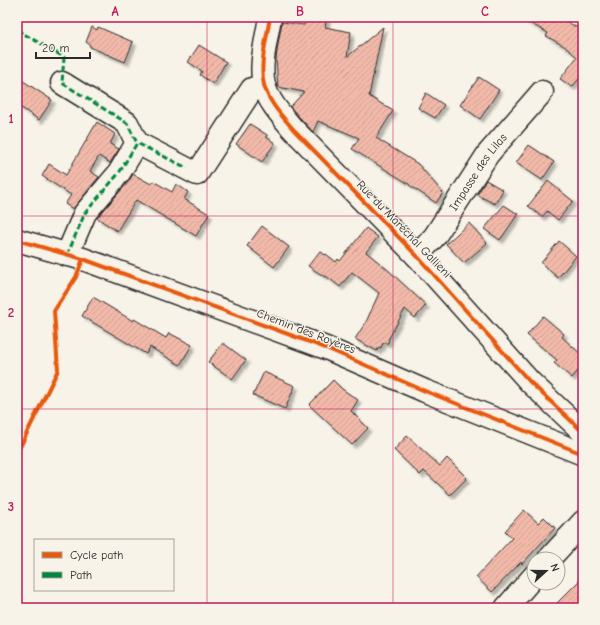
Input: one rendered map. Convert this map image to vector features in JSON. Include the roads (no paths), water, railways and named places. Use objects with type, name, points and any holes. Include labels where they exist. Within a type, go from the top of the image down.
[{"type":"street","name":"Rue du Maréchal Gallieni","points":[[270,17],[263,69],[264,86],[276,109],[293,129],[417,256],[530,382],[583,432]]},
{"type":"street","points":[[62,83],[127,123],[137,143],[198,174],[252,89],[264,86]]},
{"type":"street","name":"Impasse des Lilas","points":[[417,256],[434,236],[488,154],[542,92]]},
{"type":"street","points":[[66,255],[85,213],[119,172],[137,143]]},
{"type":"street","name":"Chemin des Royères","points":[[17,240],[66,255],[326,348],[583,454]]},
{"type":"street","points":[[557,551],[583,522]]},
{"type":"street","points":[[506,608],[526,585]]}]
